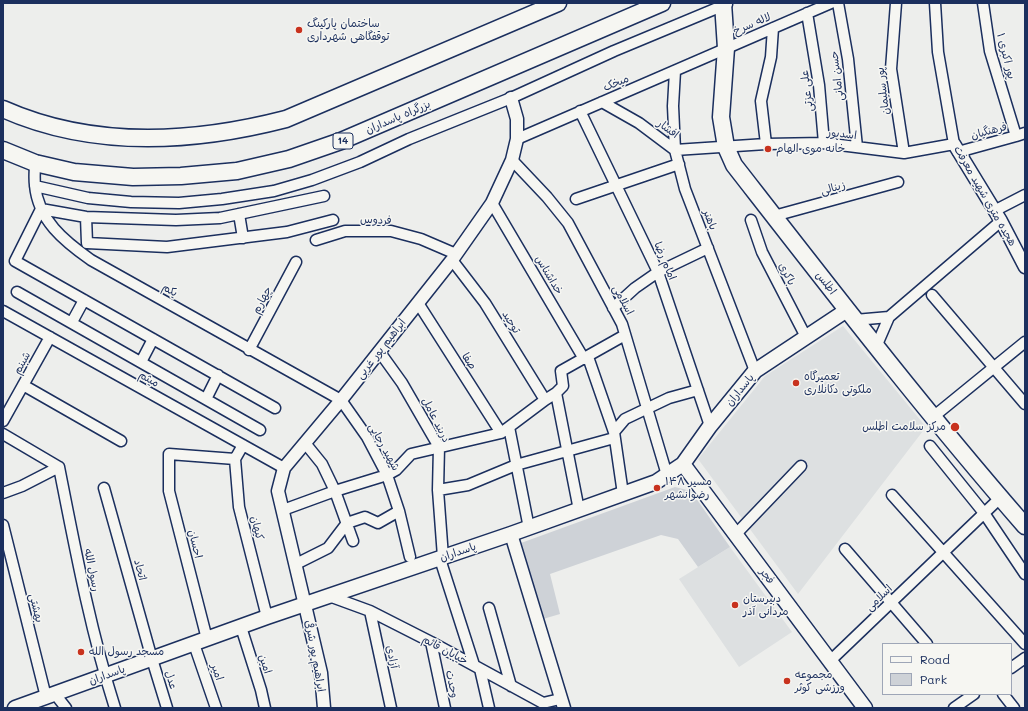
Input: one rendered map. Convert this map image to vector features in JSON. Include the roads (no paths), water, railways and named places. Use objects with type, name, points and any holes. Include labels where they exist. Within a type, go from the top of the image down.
[{"type":"main road","points":[[3,109],[18,116],[58,128],[116,138],[165,138],[215,134],[252,128],[286,119],[558,3]]},
{"type":"main road","name":"بزرگراه پاسداران","points":[[3,149],[11,156],[74,172],[133,177],[181,176],[237,171],[290,159],[341,141],[662,3]]},
{"type":"main road","name":"اطلس","points":[[725,4],[726,48],[721,117],[726,147],[734,165],[876,347],[1000,498],[1025,526]]},
{"type":"main road","points":[[3,115],[33,120]]},
{"type":"main road","name":"پاسداران","points":[[15,708],[267,617],[529,528],[656,482],[683,464],[710,426],[755,371],[806,337],[851,315]]},
{"type":"main road","name":"فجر","points":[[683,464],[866,708]]},
{"type":"street","name":"لاله سرخ","points":[[726,48],[831,3]]},
{"type":"street","name":"حسن امانی","points":[[838,3],[848,59],[857,147]]},
{"type":"street","name":"پور سلیمان","points":[[896,3],[891,69],[904,153]]},
{"type":"street","name":"هجده متری شهید معرفت","points":[[934,3],[938,52],[956,148],[997,216],[1025,267]]},
{"type":"street","name":"پور اکبری ۱","points":[[983,3],[990,51],[1022,135]]},
{"type":"street","points":[[35,186],[88,198],[178,203],[222,199],[274,191],[312,180],[360,162],[409,139],[510,98],[614,51],[725,4]]},
{"type":"street","name":"علی عزتی","points":[[807,13],[819,85],[824,143]]},
{"type":"street","points":[[766,144],[761,101],[771,57],[773,28]]},
{"type":"street","name":"میخک","points":[[517,139],[726,48]]},
{"type":"street","name":"باهنر","points":[[674,70],[673,106],[676,150],[685,189],[755,371]]},
{"type":"street","name":"ابراهیم پور غربی","points":[[306,604],[278,490],[284,468],[341,400],[418,303],[454,257],[492,203],[512,160],[517,139],[518,120],[510,98]]},
{"type":"street","name":"افشار","points":[[602,102],[639,123],[676,150],[726,147]]},
{"type":"street","name":"امام رضا","points":[[580,111],[658,272],[710,426]]},
{"type":"street","name":"فرهنگیان","points":[[956,148],[1022,135]]},
{"type":"street","name":"اسدپور","points":[[726,147],[766,144],[824,143],[904,153],[956,148]]},
{"type":"street","name":"اسلامی","points":[[512,160],[547,197],[568,223],[622,324],[667,475]]},
{"type":"street","name":"یکم","points":[[35,163],[35,186],[41,209],[48,221],[67,243],[91,260],[249,350],[341,400]]},
{"type":"street","points":[[576,199],[679,164]]},
{"type":"street","name":"زینالی","points":[[774,216],[898,182]]},
{"type":"street","points":[[876,347],[889,318],[997,216],[1025,195]]},
{"type":"street","points":[[275,408],[15,261],[41,209],[86,217],[176,220],[220,218],[324,196]]},
{"type":"street","name":"خداشناس","points":[[492,203],[586,358],[614,435],[622,494]]},
{"type":"street","points":[[239,214],[243,238]]},
{"type":"street","points":[[86,217],[87,243],[167,247],[287,232],[332,220]]},
{"type":"street","name":"باکری","points":[[751,220],[762,252],[806,337]]},
{"type":"street","name":"فردوس","points":[[316,240],[345,231],[391,231],[421,240],[454,257]]},
{"type":"street","points":[[613,308],[635,288],[658,272],[708,248]]},
{"type":"street","name":"توحید","points":[[454,257],[485,303],[545,400]]},
{"type":"street","name":"چهارم","points":[[249,350],[296,262]]},
{"type":"street","points":[[17,292],[260,430]]},
{"type":"street","points":[[932,295],[1025,404]]},
{"type":"street","points":[[72,322],[84,300]]},
{"type":"street","name":"صفا","points":[[418,303],[505,430],[516,465],[529,528]]},
{"type":"street","name":"میثم","points":[[3,311],[284,468]]},
{"type":"street","points":[[851,315],[889,318]]},
{"type":"street","points":[[283,510],[387,475],[396,470],[411,454],[505,430],[556,393],[563,386],[561,371],[625,335]]},
{"type":"street","name":"شبنم","points":[[3,421],[50,337]]},
{"type":"street","points":[[141,362],[153,339]]},
{"type":"street","points":[[933,417],[1025,342]]},
{"type":"street","name":"دربند عامل","points":[[379,352],[402,383],[439,447],[438,490],[442,558],[489,708]]},
{"type":"street","points":[[206,399],[218,375]]},
{"type":"street","points":[[23,385],[121,441]]},
{"type":"street","points":[[438,490],[468,485],[516,465],[568,451],[614,435],[625,419],[669,398],[698,390]]},
{"type":"street","points":[[556,393],[579,510]]},
{"type":"street","name":"شهید رجایی","points":[[341,400],[367,437],[387,475],[410,557]]},
{"type":"street","points":[[3,434],[59,468]]},
{"type":"street","points":[[305,443],[322,464],[336,491],[353,541]]},
{"type":"street","points":[[235,459],[242,445]]},
{"type":"street","points":[[930,446],[984,514],[1025,574]]},
{"type":"street","name":"احسان","points":[[201,641],[169,491],[169,454],[235,459]]},
{"type":"street","name":"کیهان","points":[[235,459],[239,506],[267,617]]},
{"type":"street","points":[[736,534],[800,466]]},
{"type":"street","points":[[3,493],[22,486],[59,468]]},
{"type":"street","name":"رسول الله","points":[[59,468],[87,606],[115,708]]},
{"type":"street","name":"اتحاد","points":[[104,488],[152,659]]},
{"type":"street","points":[[892,494],[1025,644]]},
{"type":"street","name":"اسلامی","points":[[830,661],[1000,498]]},
{"type":"street","points":[[296,564],[328,548],[347,523],[365,517],[378,524],[398,511]]},
{"type":"street","name":"بهشتی","points":[[3,525],[50,695]]},
{"type":"street","name":"خیابان قائم","points":[[329,596],[370,611],[431,642],[543,703],[562,704],[511,534]]},
{"type":"street","points":[[845,549],[926,643]]},
{"type":"street","name":"ابراهیم پور شرقی","points":[[306,604],[321,673],[324,708]]},
{"type":"street","points":[[489,608],[511,686]]},
{"type":"street","name":"آزادی","points":[[370,611],[391,708]]},
{"type":"street","name":"امین","points":[[241,627],[261,690],[265,708]]},
{"type":"street","name":"امیر","points":[[201,641],[216,708]]},
{"type":"street","name":"وحدت","points":[[431,642],[445,708]]},
{"type":"street","points":[[1012,667],[1025,658]]},
{"type":"street","name":"عدل","points":[[152,659],[167,708]]},
{"type":"street","points":[[50,695],[66,708]]},
{"type":"street","points":[[957,707],[972,695]]},
{"type":"street","points":[[1004,695],[1014,708]]},
{"type":"place","name":"ساختمان پارکینگ توقفگاهی شهرداری","points":[[299,30]]},
{"type":"place","name":"خانه موی الهام","points":[[768,149]]},
{"type":"place","name":"تعمیرگاه ملکوتی دکانلاری","points":[[796,383]]},
{"type":"place","name":"مرکز سلامت اطلس","points":[[955,427]]},
{"type":"place","name":"مسیر ۱۴۸ رضوانشهر","points":[[657,488]]},
{"type":"place","name":"دبیرستان مردانی آذر","points":[[735,605]]},
{"type":"place","name":"مسجد رسول الله","points":[[81,652]]},
{"type":"place","name":"مجموعه ورزشی کوثر","points":[[787,681]]}]
